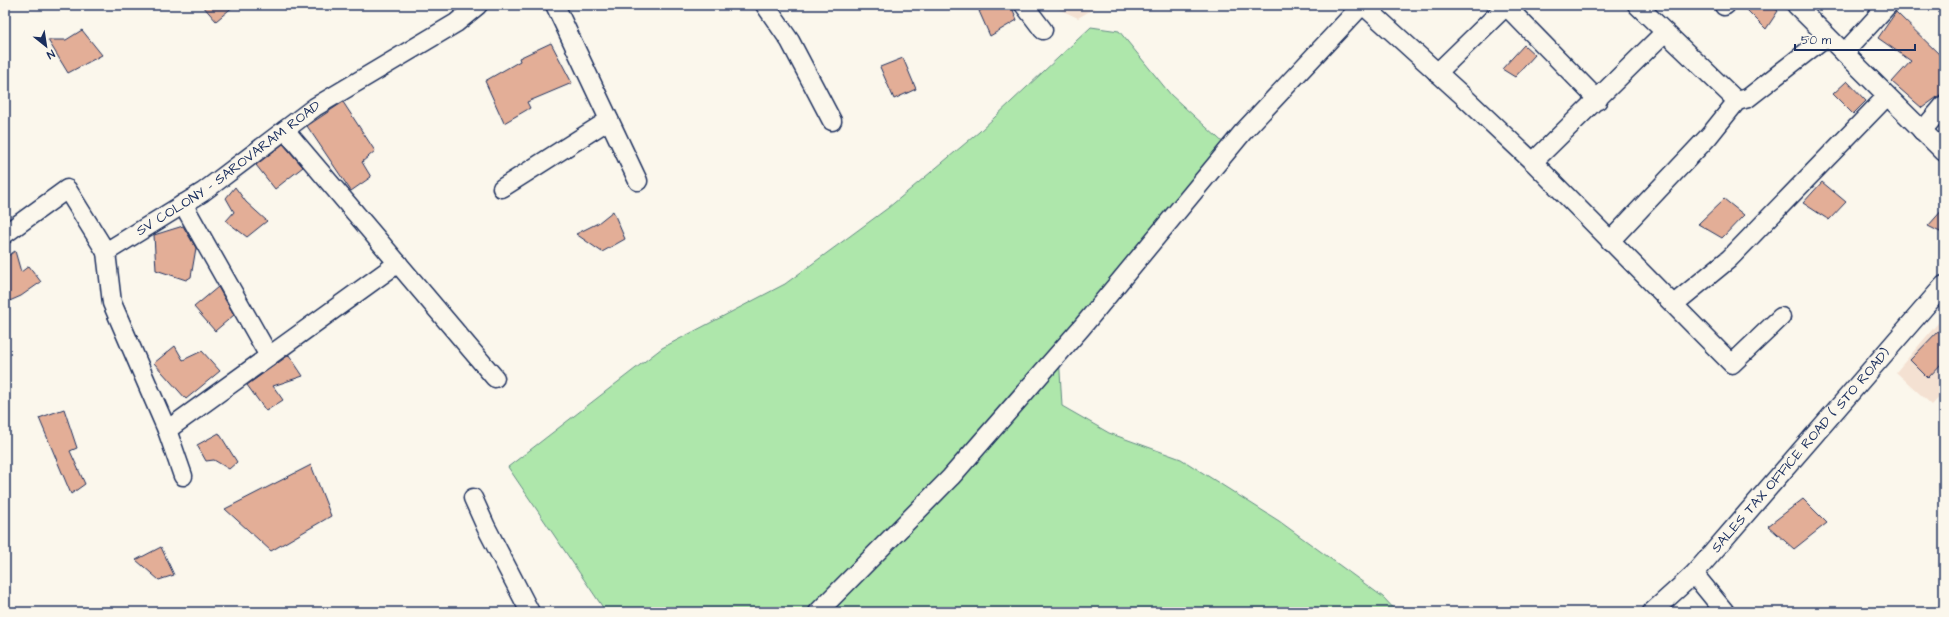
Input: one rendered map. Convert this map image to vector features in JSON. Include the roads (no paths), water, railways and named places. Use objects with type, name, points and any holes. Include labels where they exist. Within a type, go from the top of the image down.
[{"type":"street","name":"SV COLONY - SAROVARAM ROAD","points":[[106,252],[203,192],[315,107],[456,23],[478,5]]},
{"type":"street","points":[[555,5],[638,181]]},
{"type":"street","points":[[765,5],[790,41],[832,121]]},
{"type":"street","points":[[1024,5],[1043,30]]},
{"type":"street","points":[[818,612],[951,477],[1082,327],[1243,132],[1362,5],[1438,72],[1533,162],[1732,364],[1782,317]]},
{"type":"street","points":[[1438,72],[1507,5],[1598,100]]},
{"type":"street","points":[[1637,5],[1737,101]]},
{"type":"street","points":[[1796,5],[1944,152]]},
{"type":"street","points":[[1844,53],[1888,5]]},
{"type":"street","points":[[1533,162],[1598,100],[1665,32]]},
{"type":"street","points":[[1610,241],[1709,136],[1737,101],[1748,98],[1827,36]]},
{"type":"street","points":[[1674,304],[1729,259],[1887,96]]},
{"type":"street","points":[[1922,131],[1944,105]]},
{"type":"street","points":[[502,188],[609,120]]},
{"type":"street","points":[[285,130],[495,378]]},
{"type":"street","points":[[5,234],[67,190],[106,252],[112,303],[167,430],[183,476]]},
{"type":"street","points":[[183,204],[269,356]]},
{"type":"street","points":[[167,430],[398,262]]},
{"type":"street","name":"SALES TAX OFFICE ROAD ( STO ROAD)","points":[[1652,612],[1694,574],[1944,285]]},
{"type":"street","points":[[473,498],[486,527],[530,612]]},
{"type":"street","points":[[1694,574],[1725,612]]}]
